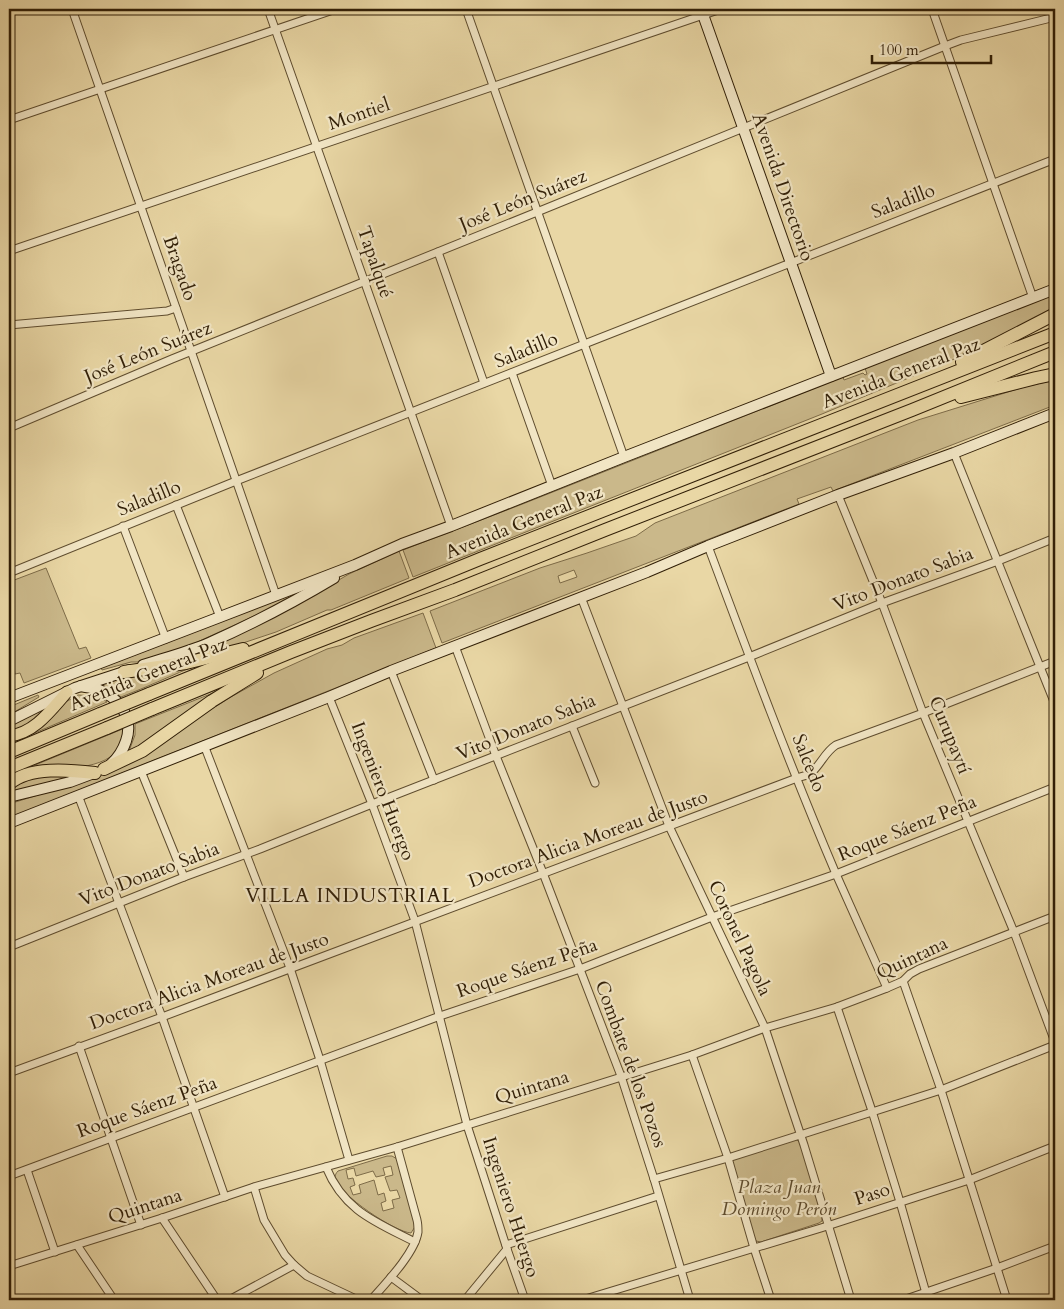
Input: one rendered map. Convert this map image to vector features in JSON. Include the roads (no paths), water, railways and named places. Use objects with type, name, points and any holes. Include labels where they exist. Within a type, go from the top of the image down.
[{"type":"highway","points":[[898,394],[1055,314]]},
{"type":"highway","name":"Avenida General Paz","points":[[9,752],[284,638],[1055,333]]},
{"type":"highway","name":"Avenida General Paz","points":[[9,768],[291,652],[421,604],[1055,352]]},
{"type":"highway","points":[[912,410],[1055,374]]},
{"type":"highway","points":[[124,672],[186,662],[284,638]]},
{"type":"highway","points":[[9,784],[21,776],[39,772],[100,771],[142,751],[224,693],[291,652]]},
{"type":"main road","points":[[9,736],[34,726],[48,714],[67,692]]},
{"type":"street","name":"Bragado","points":[[72,9],[276,595]]},
{"type":"street","name":"Tapalqué","points":[[268,9],[451,526]]},
{"type":"street","points":[[9,120],[336,9]]},
{"type":"street","points":[[466,9],[624,457]]},
{"type":"street","name":"Montiel","points":[[9,251],[493,86],[702,12],[721,9]]},
{"type":"street","points":[[932,9],[1033,298]]},
{"type":"street","name":"Avenida Directorio","points":[[702,12],[830,376]]},
{"type":"street","name":"José León Suárez","points":[[9,428],[192,351],[945,46],[961,40],[1055,17]]},
{"type":"street","name":"Saladillo","points":[[9,573],[410,412],[1055,159]]},
{"type":"street","points":[[438,252],[484,383]]},
{"type":"street","name":"Avenida General Paz","points":[[9,698],[220,618],[355,565],[402,544],[1055,289]]},
{"type":"street","points":[[9,324],[167,311],[176,308]]},
{"type":"street","points":[[512,373],[552,486]]},
{"type":"street","points":[[9,823],[838,495],[954,453],[1055,413]]},
{"type":"street","points":[[954,453],[1055,704]]},
{"type":"street","name":"Curupaytí","points":[[838,495],[924,713],[1014,932],[1055,1043]]},
{"type":"street","points":[[176,505],[220,618]]},
{"type":"street","points":[[123,526],[166,639]]},
{"type":"street","name":"Vito Donato Sabia","points":[[9,947],[882,603],[1055,538]]},
{"type":"street","name":"Salcedo","points":[[708,546],[797,778],[836,874],[887,988]]},
{"type":"street","points":[[13,719],[80,686],[207,644],[314,590],[355,565]]},
{"type":"street","name":"Coronel Pagola","points":[[581,597],[669,826],[765,1028],[829,1225],[851,1300]]},
{"type":"street","name":"Combate de los Pozos","points":[[455,646],[621,1076],[690,1300]]},
{"type":"street","name":"Doctora Alicia Moreau de Justo","points":[[9,1073],[812,773],[829,750],[836,745],[1055,662]]},
{"type":"street","points":[[391,671],[434,780]]},
{"type":"street","points":[[9,798],[70,782],[100,771],[116,760],[124,748],[128,725],[125,711],[103,692],[80,686]]},
{"type":"street","name":"Ingeniero Huergo","points":[[329,697],[372,804],[415,921],[467,1124],[525,1300]]},
{"type":"street","points":[[572,726],[595,783]]},
{"type":"street","points":[[204,745],[290,968],[320,1060],[349,1160]]},
{"type":"street","points":[[141,771],[184,877]]},
{"type":"street","name":"Roque Sáenz Peña","points":[[9,1176],[440,1016],[580,969],[712,917],[836,874],[1055,787]]},
{"type":"street","points":[[78,795],[162,1017],[225,1197]]},
{"type":"street","name":"Quintana","points":[[9,1266],[254,1187],[397,1146],[692,1054],[765,1028],[837,1007],[903,981],[919,969],[1055,916]]},
{"type":"street","points":[[903,981],[941,1090],[1007,1300]]},
{"type":"street","points":[[837,1007],[872,1111],[927,1296]]},
{"type":"street","points":[[654,1180],[941,1090],[1055,1043]]},
{"type":"street","points":[[79,1046],[141,1225]]},
{"type":"street","points":[[692,1054],[728,1158],[754,1248],[772,1300]]},
{"type":"street","points":[[371,1300],[410,1252],[418,1231],[417,1220],[397,1146]]},
{"type":"street","name":"Paso","points":[[582,1300],[829,1225],[969,1180],[1055,1146]]},
{"type":"street","points":[[326,1167],[332,1181],[355,1209],[374,1222],[415,1242]]},
{"type":"street","points":[[27,1170],[55,1252]]},
{"type":"street","points":[[254,1187],[264,1220],[294,1266],[307,1276],[358,1300]]},
{"type":"street","points":[[465,1300],[506,1247],[658,1196]]},
{"type":"street","points":[[162,1218],[217,1300]]},
{"type":"street","points":[[77,1245],[114,1300]]},
{"type":"street","points":[[903,1300],[927,1296],[1055,1246]]},
{"type":"street","points":[[230,1300],[294,1266]]},
{"type":"street","points":[[390,1277],[422,1300]]},
{"type":"district","name":"VILLA INDUSTRIAL","points":[[350,895]]},
{"type":"park label","name":"Plaza Juan Domingo Perón","points":[[779,1198]]}]
